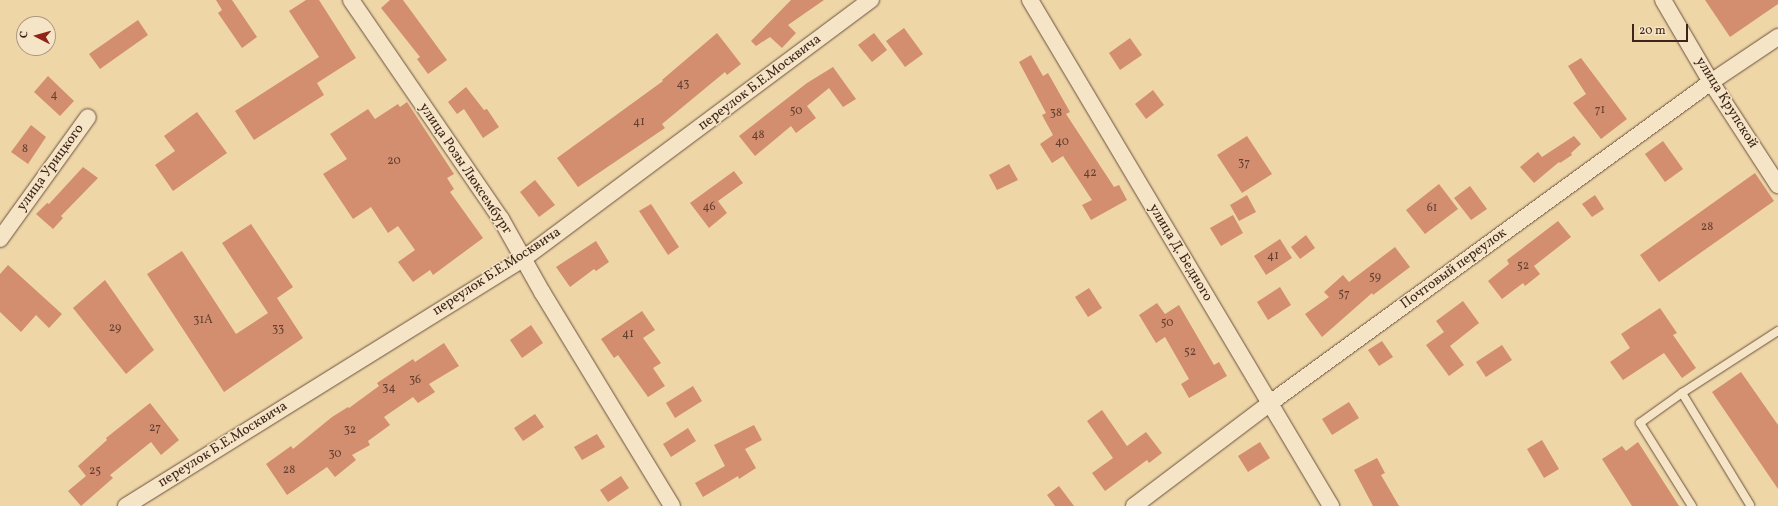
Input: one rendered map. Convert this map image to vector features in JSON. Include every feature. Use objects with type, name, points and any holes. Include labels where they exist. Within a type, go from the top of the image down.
[{"type":"street","name":"улица Розы Люксембург","points":[[351,0],[501,219],[523,259],[672,506]]},
{"type":"street","name":"переулок Б.Е.Москвича","points":[[126,506],[523,259],[871,0]]},
{"type":"street","name":"улица Д. Бедного","points":[[1030,0],[1331,506]]},
{"type":"street","name":"улица Крупской","points":[[1663,0],[1711,82],[1778,185]]},
{"type":"street","name":"Почтовый переулок","points":[[1134,506],[1270,403],[1711,82],[1778,38]]},
{"type":"street","name":"улица Урицкого","points":[[0,239],[88,116]]},
{"type":"lane","points":[[1692,506],[1640,423],[1682,393],[1778,331]]},
{"type":"lane","points":[[1682,393],[1750,505]]},
{"type":"building","points":[[216,0],[232,0],[257,37],[242,48],[218,13],[222,10]]},
{"type":"building","points":[[306,0],[319,0],[356,58],[317,83],[324,95],[254,140],[235,111],[319,57],[289,11]]},
{"type":"building","points":[[390,0],[403,0],[447,60],[428,74],[417,59],[420,57],[381,8]]},
{"type":"building","points":[[791,0],[824,0],[788,25],[796,33],[782,48],[770,37],[756,46],[751,41]]},
{"type":"building","points":[[1705,0],[1778,0],[1778,4],[1730,37]]},
{"type":"building","points":[[138,20],[148,35],[100,69],[89,54]]},
{"type":"building","points":[[904,28],[923,54],[905,67],[886,41]]},
{"type":"building","points":[[717,33],[741,64],[727,75],[725,72],[662,124],[665,128],[578,187],[557,158],[663,81],[662,80]]},
{"type":"building","points":[[874,33],[887,50],[872,62],[858,45]]},
{"type":"building","points":[[1130,38],[1142,55],[1120,70],[1109,53]]},
{"type":"building","points":[[1031,55],[1043,76],[1048,73],[1070,112],[1066,114],[1114,187],[1119,185],[1127,200],[1091,220],[1082,205],[1092,200],[1063,156],[1052,163],[1040,144],[1053,135],[1042,115],[1046,113],[1019,62]]},
{"type":"building","points":[[1581,58],[1627,119],[1601,139],[1573,103],[1586,94],[1568,66]]},
{"type":"building","points":[[833,67],[856,99],[843,107],[829,88],[807,106],[816,118],[796,133],[791,126],[755,156],[739,136],[807,83]]},
{"type":"building","points":[[48,76],[74,101],[60,116],[34,92]]},
{"type":"building","points":[[466,87],[484,110],[487,109],[499,127],[483,138],[464,109],[457,114],[448,102]]},
{"type":"building","points":[[1153,90],[1164,105],[1146,119],[1135,104]]},
{"type":"building","points":[[407,102],[454,174],[447,178],[454,189],[450,192],[483,238],[433,275],[430,270],[413,282],[398,262],[415,250],[398,226],[388,233],[371,207],[353,219],[323,174],[347,159],[330,134],[368,109],[375,119],[398,104],[400,107]]},
{"type":"building","points":[[197,112],[227,153],[173,191],[155,165],[175,151],[164,136]]},
{"type":"building","points":[[31,125],[46,137],[28,164],[11,152]]},
{"type":"building","points":[[1247,136],[1272,174],[1242,193],[1217,155]]},
{"type":"building","points":[[1574,136],[1581,144],[1571,153],[1572,155],[1560,163],[1559,162],[1534,183],[1520,167],[1538,152],[1542,157]]},
{"type":"building","points":[[1663,141],[1683,169],[1665,182],[1645,154]]},
{"type":"building","points":[[1009,164],[1018,180],[997,190],[989,175]]},
{"type":"building","points":[[83,167],[98,178],[61,216],[63,218],[53,229],[36,214],[47,203],[49,204]]},
{"type":"building","points":[[734,171],[743,183],[718,201],[727,213],[709,228],[690,203]]},
{"type":"building","points":[[1755,173],[1774,201],[1659,282],[1640,255]]},
{"type":"building","points":[[535,180],[555,205],[539,217],[520,192]]},
{"type":"building","points":[[1439,184],[1458,209],[1425,234],[1406,210]]},
{"type":"building","points":[[1470,186],[1487,209],[1471,220],[1454,198]]},
{"type":"building","points":[[1247,195],[1256,212],[1239,221],[1230,205]]},
{"type":"building","points":[[1595,195],[1604,209],[1592,217],[1582,204]]},
{"type":"building","points":[[651,204],[679,247],[668,255],[639,211]]},
{"type":"building","points":[[1233,215],[1243,233],[1221,246],[1210,228]]},
{"type":"building","points":[[1558,221],[1571,237],[1534,266],[1540,274],[1525,286],[1523,283],[1502,299],[1488,281],[1509,264],[1507,260]]},
{"type":"building","points":[[251,224],[293,287],[277,298],[303,338],[224,392],[147,274],[182,251],[236,334],[268,313],[222,243]]},
{"type":"building","points":[[1306,235],[1315,248],[1300,259],[1291,247]]},
{"type":"building","points":[[1280,239],[1292,258],[1266,275],[1254,256]]},
{"type":"building","points":[[596,241],[609,262],[596,271],[594,269],[570,287],[556,267]]},
{"type":"building","points":[[1395,247],[1410,267],[1373,295],[1372,293],[1322,337],[1305,314],[1329,297],[1324,292],[1343,275],[1349,282]]},
{"type":"building","points":[[8,265],[62,314],[49,328],[36,315],[21,332],[0,312],[0,274]]},
{"type":"building","points":[[105,280],[154,350],[126,374],[73,308]]},
{"type":"building","points":[[1280,287],[1291,305],[1268,320],[1257,302]]},
{"type":"building","points":[[1089,288],[1102,308],[1088,317],[1075,297]]},
{"type":"building","points":[[1463,301],[1479,323],[1450,346],[1464,365],[1449,376],[1426,345],[1444,332],[1436,321]]},
{"type":"building","points":[[1157,303],[1165,314],[1179,305],[1214,365],[1219,362],[1227,376],[1189,398],[1181,384],[1189,379],[1165,337],[1156,343],[1139,315]]},
{"type":"building","points":[[1660,308],[1677,333],[1673,335],[1696,368],[1682,378],[1664,353],[1623,380],[1610,362],[1630,348],[1621,334]]},
{"type":"building","points":[[642,311],[655,330],[643,338],[661,363],[653,368],[665,386],[648,397],[618,355],[614,358],[601,339]]},
{"type":"building","points":[[531,325],[543,343],[522,358],[510,340]]},
{"type":"building","points":[[1382,341],[1393,357],[1379,366],[1368,350]]},
{"type":"building","points":[[444,343],[459,366],[429,384],[435,392],[418,403],[413,397],[384,417],[390,425],[368,441],[370,445],[352,455],[356,460],[335,477],[327,467],[287,495],[266,464],[291,446],[293,449],[332,417],[348,407],[349,408],[379,386],[377,383],[413,359],[415,362]]},
{"type":"building","points":[[1502,345],[1512,360],[1486,377],[1476,362]]},
{"type":"building","points":[[1741,372],[1778,425],[1778,489],[1712,392]]},
{"type":"building","points":[[693,386],[702,401],[675,418],[666,403]]},
{"type":"building","points":[[1349,402],[1359,418],[1332,435],[1322,419]]},
{"type":"building","points":[[150,403],[179,440],[161,455],[151,442],[110,475],[113,478],[81,506],[68,491],[86,476],[78,466],[107,440],[106,438]]},
{"type":"building","points":[[1102,410],[1127,446],[1146,432],[1162,453],[1149,463],[1147,460],[1105,491],[1092,473],[1113,458],[1087,421]]},
{"type":"building","points":[[535,414],[544,427],[523,441],[514,428]]},
{"type":"building","points":[[754,425],[762,440],[745,449],[756,468],[739,479],[738,476],[703,497],[695,483],[725,466],[714,445]]},
{"type":"building","points":[[688,428],[696,441],[671,457],[663,444]]},
{"type":"building","points":[[597,434],[605,447],[582,460],[574,447]]},
{"type":"building","points":[[1542,440],[1559,469],[1544,478],[1527,449]]},
{"type":"building","points":[[1260,442],[1270,458],[1248,472],[1238,456]]},
{"type":"building","points":[[1638,442],[1679,506],[1632,506],[1602,459],[1622,446],[1626,451]]},
{"type":"building","points":[[1377,458],[1385,473],[1381,475],[1399,506],[1373,506],[1354,470]]},
{"type":"building","points":[[621,476],[629,488],[608,502],[600,490]]},
{"type":"building","points":[[1059,486],[1074,506],[1055,506],[1047,495]]}]
